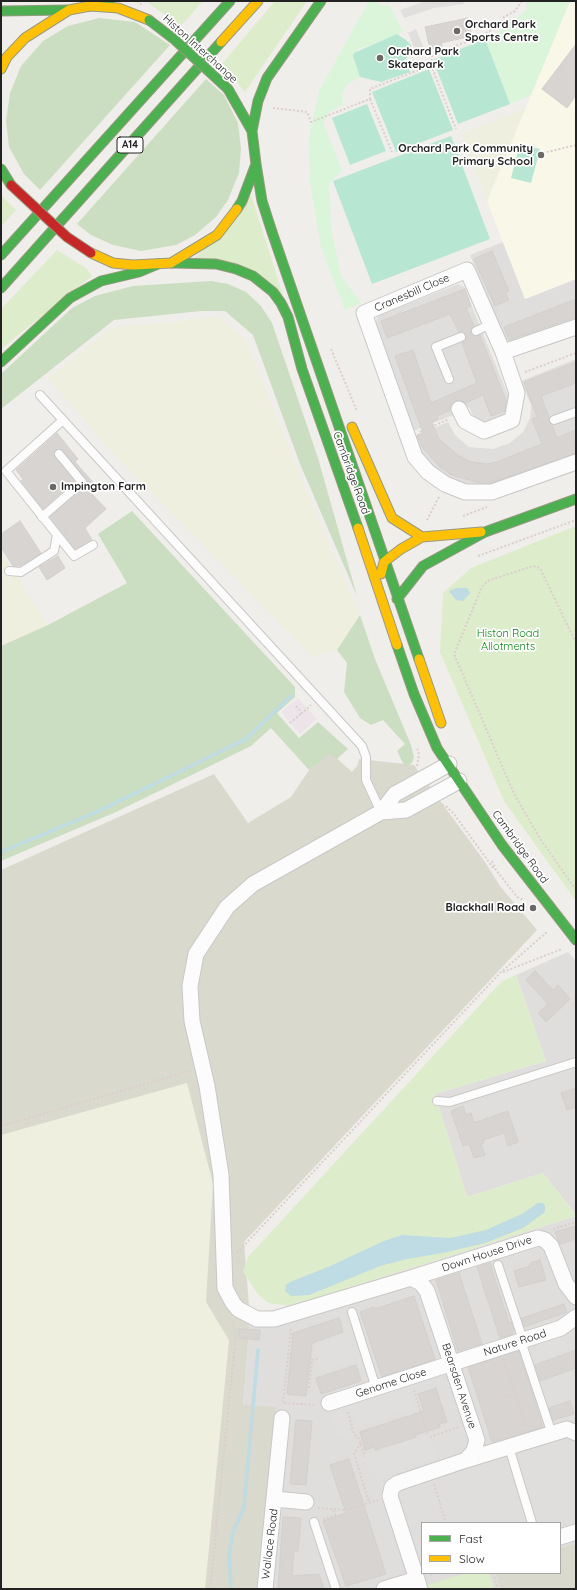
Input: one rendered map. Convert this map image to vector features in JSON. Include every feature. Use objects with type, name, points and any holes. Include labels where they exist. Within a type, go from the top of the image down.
[{"type":"main road","points":[[90,6],[110,1]]},
{"type":"main road","name":"A14","points":[[1,255],[230,1]]},
{"type":"main road","name":"A14","points":[[1,288],[258,1]]},
{"type":"main road","points":[[252,132],[258,102],[267,78],[322,1]]},
{"type":"main road","name":"Histon Interchange","points":[[1,69],[7,57],[25,38],[69,10],[90,6],[118,8],[149,20],[175,40],[228,89],[252,132],[256,164],[242,201],[226,225],[217,235],[171,263],[132,265],[113,263],[91,253],[67,237],[11,185],[1,169]]},
{"type":"main road","points":[[1,11],[69,10]]},
{"type":"main road","name":"Cambridge Road","points":[[256,164],[262,201],[313,347],[384,562],[443,730]]},
{"type":"main road","name":"Cambridge Road","points":[[171,263],[216,264],[236,269],[253,276],[272,292],[281,303],[288,317],[302,369],[367,556],[382,604],[414,694],[437,748],[506,851],[576,940]]},
{"type":"main road","points":[[1,362],[70,298],[101,281],[139,272],[158,264]]},
{"type":"main road","name":"Cambridge Road","points":[[313,347],[340,400]]},
{"type":"main road","name":"Cambridge Road","points":[[350,421],[392,518],[422,537]]},
{"type":"main road","points":[[397,599],[423,566],[485,532],[576,499]]},
{"type":"main road","points":[[382,604],[380,577],[384,562],[401,549],[422,537],[485,532]]},
{"type":"main road","points":[[367,556],[384,562],[423,566]]},
{"type":"main road","name":"Cambridge Road","points":[[448,747],[449,764]]},
{"type":"street","name":"Cranesbill Close","points":[[460,412],[465,421],[484,432],[512,420],[517,393],[503,352],[467,270],[364,313],[415,457],[428,472],[445,484],[466,492],[492,492],[576,462]]},
{"type":"street","points":[[503,352],[576,327]]},
{"type":"street","points":[[411,1278],[274,1319],[257,1320],[238,1309],[226,1288],[221,1175],[203,1068],[192,1021],[190,986],[196,954],[227,907],[253,884],[381,812],[395,794],[449,764]]},
{"type":"street","points":[[381,812],[406,810],[460,781]]},
{"type":"street","name":"Down House Drive","points":[[411,1278],[538,1238],[545,1240],[551,1246],[566,1284],[576,1297]]},
{"type":"street","name":"Bearsden Avenue","points":[[411,1278],[422,1282],[427,1291],[472,1423],[477,1440],[474,1451],[466,1460]]},
{"type":"street","name":"Nature Road","points":[[452,1364],[561,1328],[576,1316]]},
{"type":"street","name":"Genome Close","points":[[336,1401],[452,1364]]},
{"type":"street","name":"Wallace Road","points":[[265,1589],[282,1418]]},
{"type":"street","points":[[384,1589],[418,1584],[390,1496],[392,1487],[398,1483],[466,1460],[552,1434],[567,1430],[576,1433]]},
{"type":"street","name":"Wallace Road","points":[[275,1499],[306,1502]]},
{"type":"street","points":[[561,1537],[576,1532]]},
{"type":"lane","points":[[476,331],[491,324]]},
{"type":"lane","points":[[450,379],[436,347],[461,337]]},
{"type":"lane","points":[[40,395],[362,746],[366,757],[366,780],[381,812]]},
{"type":"lane","points":[[554,420],[576,412]]},
{"type":"lane","points":[[64,420],[3,468],[74,556],[93,545]]},
{"type":"lane","points":[[42,517],[82,482],[59,454]]},
{"type":"lane","points":[[9,571],[21,572],[54,551],[58,535]]},
{"type":"lane","points":[[437,1101],[450,1102],[576,1062]]},
{"type":"lane","points":[[498,1265],[552,1434]]},
{"type":"lane","points":[[352,1312],[376,1388]]},
{"type":"lane","points":[[509,1447],[532,1522]]},
{"type":"lane","points":[[314,1522],[336,1589]]},
{"type":"path","points":[[432,56],[481,36],[500,25],[504,17],[515,11],[522,4],[522,1]]},
{"type":"path","points":[[430,51],[432,56],[431,65],[456,129]]},
{"type":"path","points":[[392,152],[370,99],[370,89],[431,65]]},
{"type":"path","points":[[270,106],[307,112],[311,122],[370,99]]},
{"type":"path","points":[[539,154],[576,145]]},
{"type":"path","points":[[329,345],[359,417]]},
{"type":"path","points":[[512,377],[576,353]]},
{"type":"path","points":[[408,437],[460,412]]},
{"type":"path","points":[[424,526],[445,484]]},
{"type":"path","points":[[474,558],[576,520]]},
{"type":"path","points":[[576,644],[540,568],[533,566],[488,581],[481,589],[454,654],[515,796],[541,840],[576,890]]},
{"type":"path","points":[[296,706],[302,713]]},
{"type":"path","points":[[290,724],[307,708]]},
{"type":"path","points":[[437,804],[447,807],[496,870]]},
{"type":"path","points":[[239,1253],[500,973],[547,932]]},
{"type":"path","points":[[500,973],[567,948]]},
{"type":"path","points":[[1,1126],[203,1068]]},
{"type":"path","points":[[538,1238],[544,1232],[576,1222]]},
{"type":"path","points":[[293,1314],[284,1403],[320,1405],[336,1401],[360,1443],[365,1457]]},
{"type":"path","points":[[210,1589],[236,1333],[230,1319]]},
{"type":"path","points":[[309,1388],[312,1360],[319,1358]]},
{"type":"path","points":[[503,1358],[526,1429]]},
{"type":"path","points":[[410,1377],[429,1436],[472,1423]]},
{"type":"path","points":[[501,1398],[515,1393]]},
{"type":"path","points":[[360,1443],[354,1454],[369,1502]]},
{"type":"path","points":[[431,1472],[446,1522]]},
{"type":"path","points":[[306,1502],[312,1507],[345,1510],[390,1496]]},
{"type":"path","points":[[314,1522],[335,1515],[332,1509]]},
{"type":"path","points":[[493,1574],[498,1589]]},
{"type":"shaded area","points":[[426,1],[463,1],[464,4],[434,8],[404,18],[400,10]]},
{"type":"shaded area","name":"Orchard Park Community Primary School","points":[[570,1],[576,3],[576,279],[525,299],[487,201]]},
{"type":"shaded area","points":[[416,29],[425,51],[417,54],[408,33]]},
{"type":"shaded area","points":[[503,242],[525,299],[576,279],[576,319],[513,343],[504,339],[470,255]]},
{"type":"shaded area","points":[[458,284],[464,287],[512,405],[503,421],[477,423],[469,407],[455,412],[456,414],[413,431],[375,324],[378,316]]},
{"type":"shaded area","points":[[576,359],[576,452],[492,486],[454,482],[426,462],[411,438],[448,422],[455,435],[469,447],[493,449],[510,443],[523,432],[530,418],[531,405],[521,381]]},
{"type":"shaded area","points":[[298,698],[317,719],[300,734],[281,712]]},
{"type":"shaded area","points":[[330,752],[352,772],[357,766],[359,759],[414,765],[485,862],[500,886],[537,930],[244,1242],[250,1319],[243,1405],[276,1407],[259,1589],[136,1589],[1,1251],[1,870],[214,774],[248,823],[291,797],[309,770]]},
{"type":"shaded area","points":[[568,952],[576,961],[576,1215],[543,1173],[467,1197],[435,1094],[546,1061],[516,975]]},
{"type":"shaded area","points":[[576,1216],[576,1544],[561,1548],[561,1522],[421,1522],[421,1574],[495,1574],[500,1589],[259,1589],[243,1406],[250,1319]]},
{"type":"shaded area","points":[[529,1246],[533,1257],[511,1264],[507,1253]]},
{"type":"shaded area","points":[[506,1263],[527,1326],[524,1327],[503,1264]]},
{"type":"shaded area","points":[[358,1311],[360,1318],[350,1322],[368,1376],[362,1378],[357,1361],[321,1372],[313,1345],[346,1334],[341,1317]]},
{"type":"shaded area","points":[[561,1334],[566,1347],[540,1356],[536,1343]]},
{"type":"shaded area","points":[[533,1356],[556,1423],[552,1424],[530,1357]]},
{"type":"shaded area","points":[[408,1385],[415,1408],[356,1427],[349,1404]]},
{"type":"shaded area","points":[[343,1406],[352,1436],[339,1439],[330,1409]]},
{"type":"shaded area","points":[[429,1435],[437,1457],[383,1476],[366,1466],[363,1457]]},
{"type":"shaded area","points":[[576,1544],[576,1589],[500,1589],[495,1574],[561,1574],[561,1548]]},
{"type":"green space","points":[[145,1],[203,1],[181,26]]},
{"type":"green space","points":[[275,1],[307,1],[245,92],[222,64]]},
{"type":"green space","points":[[369,1],[375,1],[381,5],[390,6],[403,32],[357,50],[353,57],[360,77],[347,85],[342,93],[343,105],[330,111],[323,123],[342,170],[329,184],[331,226],[341,276],[361,303],[345,310],[321,248],[310,182],[309,138],[319,91]]},
{"type":"green space","points":[[526,1],[570,1],[531,95],[510,104],[485,39],[497,34],[507,20],[515,20],[527,8]]},
{"type":"green space","points":[[99,18],[135,22],[170,45],[40,190],[24,174],[9,147],[6,121],[10,93],[21,66],[43,41],[68,26]]},
{"type":"green space","name":"Orchard Park Skatepark","points":[[397,34],[411,45],[411,51],[405,60],[410,72],[381,82],[360,77],[353,56],[354,53]]},
{"type":"green space","points":[[485,39],[510,104],[458,124],[433,60]]},
{"type":"green space","points":[[429,69],[453,130],[396,152],[372,92]]},
{"type":"green space","points":[[206,79],[224,95],[238,123],[241,149],[239,173],[228,200],[216,217],[195,235],[176,245],[141,251],[113,245],[91,235],[77,224]]},
{"type":"green space","points":[[367,104],[386,151],[350,165],[332,118]]},
{"type":"green space","points":[[525,109],[487,201],[461,134]]},
{"type":"green space","points":[[451,136],[490,239],[372,284],[333,181]]},
{"type":"green space","points":[[520,144],[540,149],[531,183],[511,178]]},
{"type":"green space","points":[[1,195],[16,210],[1,227]]},
{"type":"green space","points":[[251,195],[283,295],[195,258]]},
{"type":"green space","points":[[57,250],[86,268],[92,276],[1,349],[1,309]]},
{"type":"green space","points":[[211,281],[228,284],[246,292],[261,306],[272,323],[318,458],[357,596],[300,464],[253,335],[225,311],[201,311],[114,320],[1,409],[1,374],[72,308],[95,296],[133,286]]},
{"type":"green space","points":[[218,317],[246,340],[304,485],[360,615],[337,650],[314,657],[106,446],[48,378],[111,328]]},
{"type":"green space","points":[[132,511],[295,687],[295,697],[277,713],[299,738],[318,722],[348,749],[337,759],[330,753],[309,770],[271,728],[251,746],[116,812],[1,861],[1,646],[48,625],[127,583],[98,534]]},
{"type":"green space","name":"Histon Road Allotments","points":[[576,526],[576,901],[504,801],[440,652],[443,593],[471,568]]},
{"type":"green space","points":[[1,551],[48,625],[1,646]]},
{"type":"green space","points":[[360,615],[375,659],[411,745],[414,757],[412,763],[405,767],[397,751],[405,744],[383,720],[371,725],[360,718],[344,692],[347,663],[337,650]]},
{"type":"green space","points":[[516,975],[546,1061],[435,1094],[467,1197],[543,1173],[576,1216],[291,1306],[268,1303],[257,1293],[243,1272],[248,1257],[502,981]]},
{"type":"green space","points":[[187,1083],[213,1184],[206,1302],[229,1340],[205,1589],[1,1589],[1,1135]]},
{"type":"green space","points":[[463,1574],[489,1574],[494,1589],[428,1589],[427,1585]]},
{"type":"water","points":[[456,588],[467,588],[470,593],[463,601],[456,600],[449,591]]},
{"type":"water","points":[[538,1203],[543,1203],[545,1206],[545,1212],[523,1228],[485,1243],[380,1266],[309,1295],[291,1296],[285,1291],[286,1285],[290,1282],[328,1267],[384,1241],[402,1235],[450,1238],[486,1230],[522,1214]]},
{"type":"building","points":[[468,18],[472,36],[441,43],[442,47],[430,49],[425,27]]},
{"type":"building","points":[[576,44],[576,95],[567,108],[542,89]]},
{"type":"building","points":[[492,251],[509,291],[505,293],[509,300],[495,306],[474,259]]},
{"type":"building","points":[[465,289],[471,306],[466,308],[474,326],[471,333],[475,336],[480,335],[506,401],[505,411],[491,416],[483,395],[466,403],[460,400],[455,401],[451,404],[450,410],[437,416],[438,419],[432,422],[439,439],[458,455],[471,462],[487,464],[497,462],[542,444],[532,419],[537,417],[524,382],[576,362],[576,383],[541,396],[549,417],[549,422],[552,425],[557,438],[576,430],[576,453],[490,483],[480,483],[452,475],[440,467],[422,447],[417,435],[423,433],[395,356],[413,350],[431,403],[477,383],[462,343],[466,340],[466,335],[464,332],[459,332],[450,314],[387,338],[381,321]]},
{"type":"building","points":[[576,299],[576,317],[509,340],[504,327]]},
{"type":"building","points":[[57,433],[78,459],[75,462],[98,488],[92,494],[106,509],[85,528],[92,540],[75,549],[50,517],[86,486],[86,479],[63,451],[56,450],[54,452],[55,457],[74,481],[43,509],[21,481],[23,479],[16,470]]},
{"type":"building","points":[[20,521],[41,553],[20,566],[13,566],[1,547],[1,534]]},
{"type":"building","points":[[58,556],[65,568],[47,580],[39,567]]},
{"type":"building","points":[[535,971],[553,990],[558,985],[570,999],[546,1022],[538,1013],[548,1004],[526,980]]},
{"type":"building","points":[[576,1088],[576,1107],[567,1110],[561,1093]]},
{"type":"building","points":[[463,1106],[466,1115],[471,1113],[474,1123],[508,1111],[518,1142],[508,1146],[504,1133],[483,1140],[484,1143],[481,1144],[485,1155],[474,1158],[469,1144],[463,1146],[451,1111]]},
{"type":"building","points":[[576,1226],[576,1239],[560,1244],[555,1232]]},
{"type":"building","points":[[540,1260],[546,1280],[519,1287],[514,1271],[530,1266],[530,1263]]},
{"type":"building","points":[[490,1263],[509,1323],[511,1322],[514,1331],[512,1332],[513,1334],[500,1338],[477,1267]]},
{"type":"building","points":[[459,1273],[482,1344],[458,1351],[436,1280]]},
{"type":"building","points":[[414,1296],[435,1359],[382,1377],[360,1312],[374,1307],[375,1309]]},
{"type":"building","points":[[564,1304],[567,1312],[524,1327],[522,1318]]},
{"type":"building","points":[[339,1318],[343,1332],[312,1343],[306,1396],[287,1394],[293,1333]]},
{"type":"building","points":[[239,1329],[260,1330],[259,1340],[239,1338]]},
{"type":"building","points":[[576,1350],[576,1368],[540,1381],[535,1365]]},
{"type":"building","points":[[519,1351],[543,1427],[492,1442],[468,1367]]},
{"type":"building","points":[[356,1365],[361,1381],[321,1394],[316,1378]]},
{"type":"building","points":[[436,1388],[447,1422],[439,1424],[440,1427],[415,1435],[416,1437],[375,1450],[374,1447],[365,1450],[360,1432],[424,1411],[418,1394]]},
{"type":"building","points":[[570,1401],[574,1414],[553,1420],[549,1408]]},
{"type":"building","points":[[296,1420],[312,1421],[306,1485],[290,1484]]},
{"type":"building","points":[[349,1459],[386,1574],[346,1586],[323,1521],[346,1513],[330,1465]]},
{"type":"building","points":[[283,1517],[301,1518],[298,1551],[294,1551],[292,1576],[319,1574],[324,1589],[278,1589]]},
{"type":"waterway","points":[[1,852],[101,810],[246,739],[291,696]]},
{"type":"waterway","points":[[231,1589],[229,1554],[233,1532],[244,1507],[258,1350]]},
{"type":"traffic: fast","points":[[90,6],[110,1]]},
{"type":"traffic: fast","points":[[1,255],[230,1]]},
{"type":"traffic: fast","points":[[252,131],[258,101],[267,78],[321,1]]},
{"type":"traffic: fast","points":[[1,11],[67,10]]},
{"type":"traffic: fast","points":[[149,20],[175,40],[228,89]]},
{"type":"traffic: fast","points":[[1,288],[221,42]]},
{"type":"traffic: fast","points":[[228,89],[252,131],[256,164],[242,201],[237,209]]},
{"type":"traffic: fast","points":[[256,164],[262,201],[272,232],[419,659]]},
{"type":"traffic: fast","points":[[1,169],[11,185]]},
{"type":"traffic: fast","points":[[171,263],[216,264],[236,269],[253,276],[273,292],[281,303],[288,317],[302,369],[358,528]]},
{"type":"traffic: fast","points":[[1,362],[70,298],[101,281],[139,272],[158,264]]},
{"type":"traffic: fast","points":[[397,599],[423,566],[485,532],[576,499]]},
{"type":"traffic: fast","points":[[397,645],[414,694],[437,748],[502,845],[576,940]]},
{"type":"traffic: slow","points":[[221,42],[258,1]]},
{"type":"traffic: slow","points":[[1,69],[7,57],[25,38],[69,10],[90,6],[118,8],[149,20]]},
{"type":"traffic: slow","points":[[91,253],[113,263],[133,265],[171,263],[217,235],[237,209]]},
{"type":"traffic: slow","points":[[352,427],[392,518],[422,537]]},
{"type":"traffic: slow","points":[[358,528],[397,645]]},
{"type":"traffic: slow","points":[[381,574],[384,562],[401,549],[422,537],[481,532]]},
{"type":"traffic: slow","points":[[419,659],[441,723]]},
{"type":"traffic: jam","points":[[11,185],[67,237],[91,253]]},
{"type":"place","name":"Orchard Park Sports Centre","points":[[457,31]]},
{"type":"place","name":"Orchard Park Skatepark","points":[[380,58]]},
{"type":"place","name":"Orchard Park Community Primary School","points":[[541,155]]},
{"type":"place","name":"Impington Farm","points":[[53,487]]},
{"type":"place","name":"Blackhall Road","points":[[533,908]]}]
